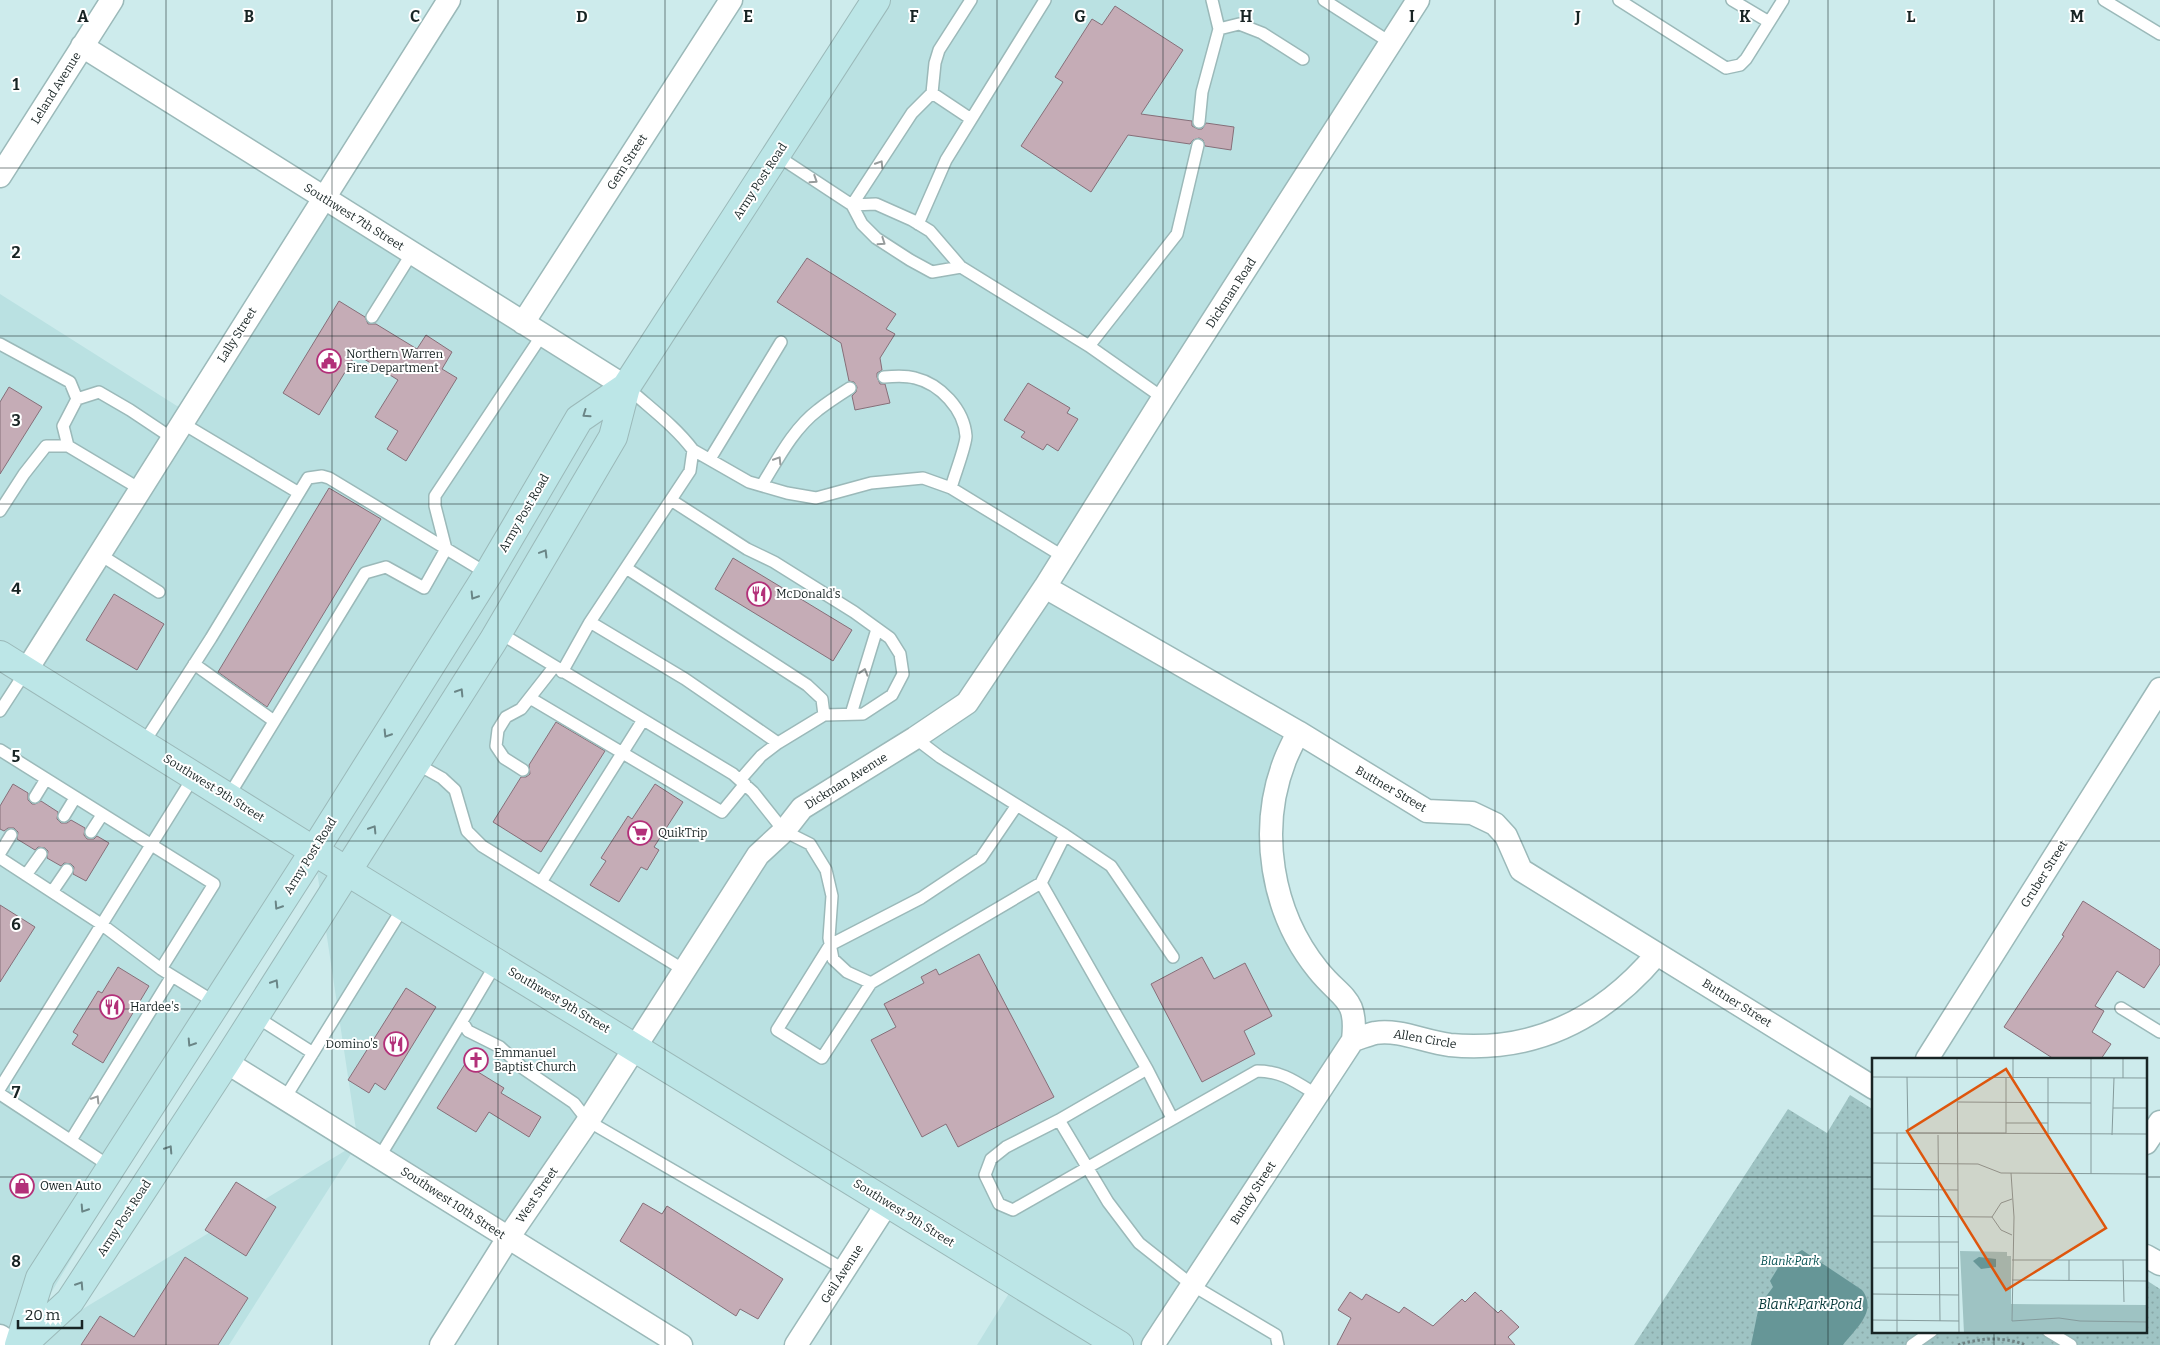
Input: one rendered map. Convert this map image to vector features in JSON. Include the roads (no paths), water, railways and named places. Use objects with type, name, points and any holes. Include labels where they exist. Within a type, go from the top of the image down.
[{"type":"main road","name":"Army Post Road","points":[[20,1345],[70,1301],[226,1062],[498,632],[613,437],[626,387],[876,0]]},
{"type":"main road","name":"Army Post Road","points":[[20,1345],[40,1278],[314,851],[488,574],[579,419],[626,387]]},
{"type":"main road","name":"Southwest 9th Street","points":[[0,655],[314,851],[1119,1345]]},
{"type":"street","name":"Leland Avenue","points":[[0,176],[112,0]]},
{"type":"street","name":"Lally Street","points":[[26,671],[449,0]]},
{"type":"street","name":"Gem Street","points":[[532,329],[731,0]]},
{"type":"street","name":"Dickman Road","points":[[1046,587],[1163,398],[1418,0]]},
{"type":"street","name":"Southwest 7th Street","points":[[82,46],[626,387]]},
{"type":"street","name":"Buttner Street","points":[[1046,587],[1298,732],[1427,811],[1472,813],[1495,824],[1506,836],[1521,870],[1872,1087]]},
{"type":"street","name":"Dickman Avenue","points":[[635,1047],[758,855],[784,831],[802,808],[915,738],[967,703],[1046,587]]},
{"type":"street","name":"Gruber Street","points":[[1928,1058],[2160,689]]},
{"type":"street","points":[[1298,732],[1285,760],[1273,803],[1271,847],[1273,869],[1278,891],[1293,932],[1318,969],[1351,1006],[1355,1020],[1353,1040]]},
{"type":"street","name":"Allen Circle","points":[[1353,1040],[1375,1033],[1390,1033],[1447,1045],[1471,1046],[1518,1042],[1541,1036],[1585,1018],[1605,1005],[1641,974],[1657,954]]},
{"type":"street","name":"Bundy Street","points":[[1153,1345],[1353,1040]]},
{"type":"street","name":"West Street","points":[[441,1345],[508,1238],[588,1121],[635,1047]]},
{"type":"street","name":"Southwest 10th Street","points":[[226,1062],[380,1156],[681,1345]]},
{"type":"street","points":[[2148,1140],[2160,1122]]},
{"type":"street","name":"Geil Avenue","points":[[796,1345],[888,1202]]},
{"type":"street","points":[[2148,1257],[2160,1264]]},
{"type":"street","points":[[0,1336],[14,1345]]},
{"type":"lane","points":[[852,205],[912,113],[932,93],[935,82],[935,63],[939,50],[970,0]]},
{"type":"lane","points":[[918,224],[946,160],[1045,0]]},
{"type":"lane","points":[[1199,122],[1202,92],[1219,29],[1212,0]]},
{"type":"lane","points":[[1324,0],[1390,43]]},
{"type":"lane","points":[[1619,0],[1726,68],[1740,65],[1746,59],[1783,0]]},
{"type":"lane","points":[[1732,0],[1769,22]]},
{"type":"lane","points":[[2104,0],[2160,34]]},
{"type":"lane","points":[[1219,29],[1239,24],[1262,33],[1303,60]]},
{"type":"lane","points":[[932,93],[971,119]]},
{"type":"lane","points":[[1089,346],[1177,234],[1198,145]]},
{"type":"lane","points":[[776,155],[852,205],[862,224],[876,238],[910,260],[932,272],[961,267]]},
{"type":"lane","points":[[852,205],[876,204],[930,231],[961,267],[1089,346],[1163,398]]},
{"type":"lane","points":[[372,317],[412,253]]},
{"type":"lane","points":[[228,797],[365,573],[386,567],[424,588],[446,549],[435,506],[435,496],[532,329]]},
{"type":"lane","points":[[710,459],[781,342]]},
{"type":"lane","points":[[0,344],[70,382],[77,400]]},
{"type":"lane","points":[[884,377],[915,378],[940,391],[955,405],[960,414],[966,437],[951,488]]},
{"type":"lane","points":[[626,387],[658,416],[680,432],[693,450],[749,482],[816,498],[871,483],[923,478],[951,488],[1064,558]]},
{"type":"lane","points":[[762,485],[794,434],[817,410],[850,388]]},
{"type":"lane","points":[[68,446],[63,426],[77,400],[98,392],[130,410],[177,430],[299,493]]},
{"type":"lane","points":[[0,511],[24,474],[46,446],[68,446],[140,489]]},
{"type":"lane","points":[[523,770],[504,758],[496,746],[498,730],[506,717],[521,709],[558,669],[690,470],[693,450]]},
{"type":"lane","points":[[143,744],[308,478],[313,476],[329,478],[488,574]]},
{"type":"lane","points":[[530,698],[722,812],[761,756],[778,743],[824,715],[863,714],[892,695],[903,674],[900,654],[890,638],[854,612],[774,562],[746,549],[671,500]]},
{"type":"lane","points":[[99,554],[159,592]]},
{"type":"lane","points":[[626,568],[807,685],[822,699],[824,715]]},
{"type":"lane","points":[[590,622],[686,680],[778,743]]},
{"type":"lane","points":[[851,714],[877,629]]},
{"type":"lane","points":[[498,632],[733,774],[753,792],[784,831],[810,844],[826,870],[832,896],[830,945],[833,959],[847,972],[871,983]]},
{"type":"lane","points":[[194,664],[274,722]]},
{"type":"lane","points":[[0,711],[26,671]]},
{"type":"lane","points":[[541,882],[643,720]]},
{"type":"lane","points":[[915,738],[940,757],[1111,866],[1173,957]]},
{"type":"lane","points":[[0,750],[214,884],[161,970]]},
{"type":"lane","points":[[415,763],[442,778],[455,790],[467,831],[482,846],[684,970]]},
{"type":"lane","points":[[0,1088],[194,776]]},
{"type":"lane","points":[[35,797],[46,779]]},
{"type":"lane","points":[[64,816],[75,798]]},
{"type":"lane","points":[[1017,805],[982,858],[922,898],[830,945],[776,1030],[822,1058],[871,983],[1041,883],[1065,835]]},
{"type":"lane","points":[[91,832],[102,815]]},
{"type":"lane","points":[[0,853],[11,835]]},
{"type":"lane","points":[[26,875],[41,854]]},
{"type":"lane","points":[[0,858],[101,924],[161,970],[216,1003]]},
{"type":"lane","points":[[52,892],[67,870]]},
{"type":"lane","points":[[1041,883],[1147,1069],[1172,1118]]},
{"type":"lane","points":[[285,1098],[405,906]]},
{"type":"lane","points":[[380,1156],[497,962]]},
{"type":"lane","points":[[71,1140],[172,976]]},
{"type":"lane","points":[[2121,1008],[2160,1032]]},
{"type":"lane","points":[[254,1016],[313,1053]]},
{"type":"lane","points":[[462,1021],[468,1031],[500,1047],[524,1069],[574,1103],[588,1121],[845,1270]]},
{"type":"lane","points":[[1147,1069],[1059,1120],[1006,1147],[991,1159],[985,1175],[999,1204],[1013,1210],[1257,1071],[1272,1071],[1285,1076],[1317,1095]]},
{"type":"lane","points":[[0,1094],[111,1167]]},
{"type":"lane","points":[[1059,1120],[1108,1202],[1139,1243],[1192,1285],[1276,1335],[1278,1345]]},
{"type":"lane","points":[[1912,1345],[1931,1332]]},
{"type":"lane","points":[[2050,1332],[2071,1345]]},
{"type":"water","name":"Blank Park Pond","points":[[1802,1250],[1862,1290],[1868,1305],[1863,1319],[1843,1345],[1751,1345],[1759,1306],[1773,1287],[1770,1281],[1781,1263]]},
{"type":"place","name":"Northern Warren Fire Department","points":[[329,361]]},
{"type":"place","name":"McDonald's","points":[[759,594]]},
{"type":"place","name":"QuikTrip","points":[[640,833]]},
{"type":"place","name":"Hardee's","points":[[112,1007]]},
{"type":"place","name":"Domino's","points":[[396,1044]]},
{"type":"place","name":"Emmanuel Baptist Church","points":[[476,1060]]},
{"type":"place","name":"Owen Auto","points":[[22,1186]]},
{"type":"park label","name":"Blank Park","points":[[1790,1261]]}]
